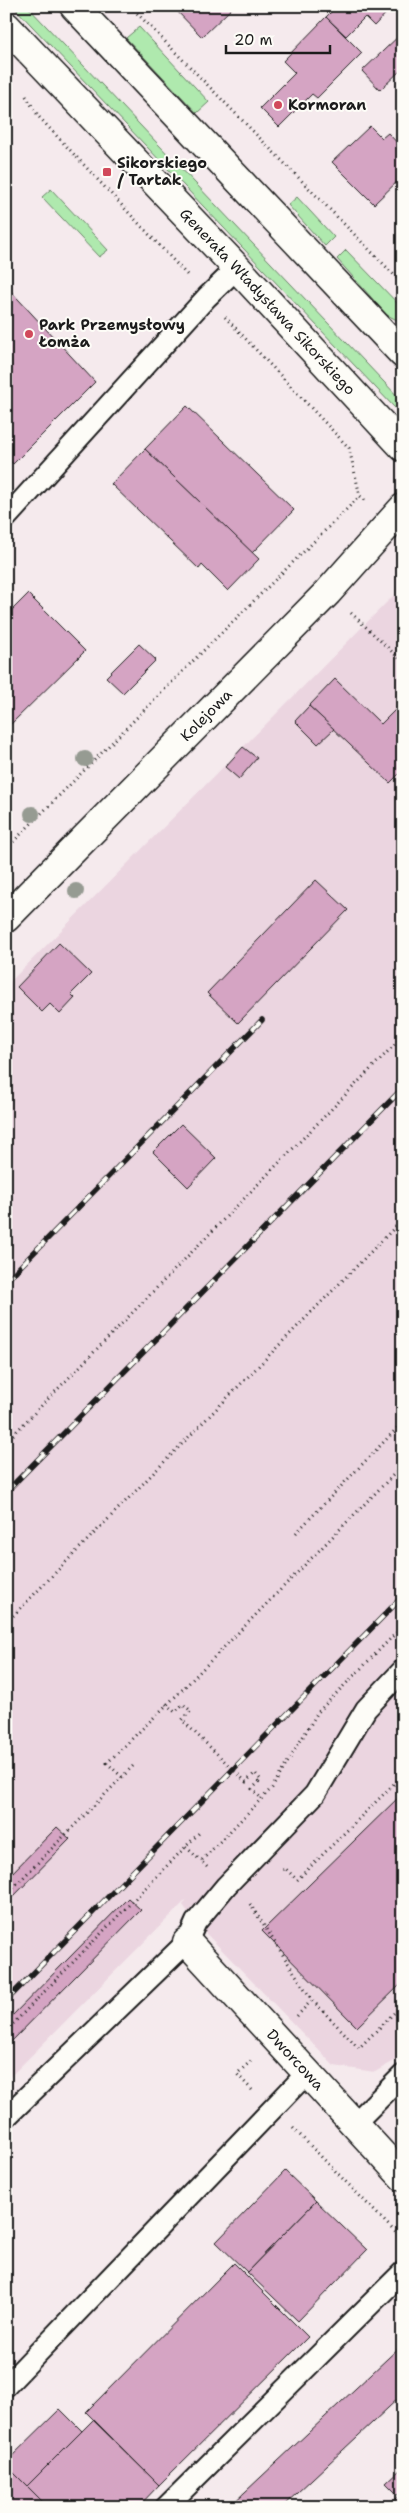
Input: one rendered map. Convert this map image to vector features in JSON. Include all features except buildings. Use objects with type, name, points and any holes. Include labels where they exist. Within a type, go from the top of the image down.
[{"type":"main road","points":[[74,6],[403,354]]},
{"type":"main road","name":"Generała Władysława Sikorskiego","points":[[6,26],[237,268],[403,447]]},
{"type":"main road","name":"Kolejowa","points":[[6,918],[328,592],[403,508]]},
{"type":"main road","name":"Dworcowa","points":[[187,1942],[403,2177]]},
{"type":"lane","points":[[6,518],[14,500],[207,297],[237,268]]},
{"type":"lane","points":[[6,2117],[187,1942],[196,1922],[226,1886],[315,1794],[366,1709],[403,1670]]},
{"type":"lane","points":[[6,2386],[308,2072]]},
{"type":"lane","points":[[355,2123],[403,2075]]},
{"type":"lane","points":[[166,2507],[403,2272]]},
{"type":"path","points":[[130,6],[403,284]]},
{"type":"path","points":[[6,849],[360,496]]},
{"type":"path","points":[[328,592],[403,662]]},
{"type":"path","points":[[6,1442],[403,1036]]},
{"type":"path","points":[[6,1623],[403,1219]]},
{"type":"path","points":[[296,1533],[403,1422]]},
{"type":"path","points":[[122,1777],[107,1763],[403,1465]]},
{"type":"path","points":[[201,1861],[272,1788],[318,1712],[403,1626]]},
{"type":"path","points":[[166,1704],[175,1712],[183,1704],[191,1711],[182,1720],[246,1782],[254,1773],[261,1780],[252,1789],[262,1799]]},
{"type":"path","points":[[6,1895],[134,1766]]},
{"type":"path","points":[[279,1874],[285,1868],[297,1880],[403,1775]]},
{"type":"path","points":[[6,2031],[201,1831]]},
{"type":"path","points":[[186,1847],[208,1868]]},
{"type":"path","points":[[250,1904],[256,1898]]},
{"type":"path","points":[[245,1899],[312,2000],[359,2048],[403,2004]]},
{"type":"path","points":[[304,2138],[403,2240]]},
{"type":"shaded area","points":[[394,595],[403,603],[403,2050],[396,2060],[375,2072],[334,2066],[196,1923],[183,1905],[187,1899],[6,2081],[6,986]]},
{"type":"green space","points":[[13,6],[27,6],[402,401],[403,412],[395,408]]},
{"type":"green space","points":[[139,27],[209,102],[197,113],[126,38]]},
{"type":"green space","points":[[51,189],[108,250],[99,257],[42,197]]},
{"type":"green space","points":[[297,197],[334,237],[325,246],[288,205]]},
{"type":"green space","points":[[346,250],[403,309],[403,323],[387,315],[337,259]]},
{"type":"railway","points":[[6,1281],[262,1020]]},
{"type":"railway","points":[[6,1492],[403,1088]]},
{"type":"railway","points":[[6,2001],[403,1596]]},
{"type":"place","name":"Kormoran","points":[[278,105]]},
{"type":"place","name":"Sikorskiego / Tartak","points":[[107,172]]},
{"type":"place","name":"Park Przemysłowy Łomża","points":[[29,334]]}]
